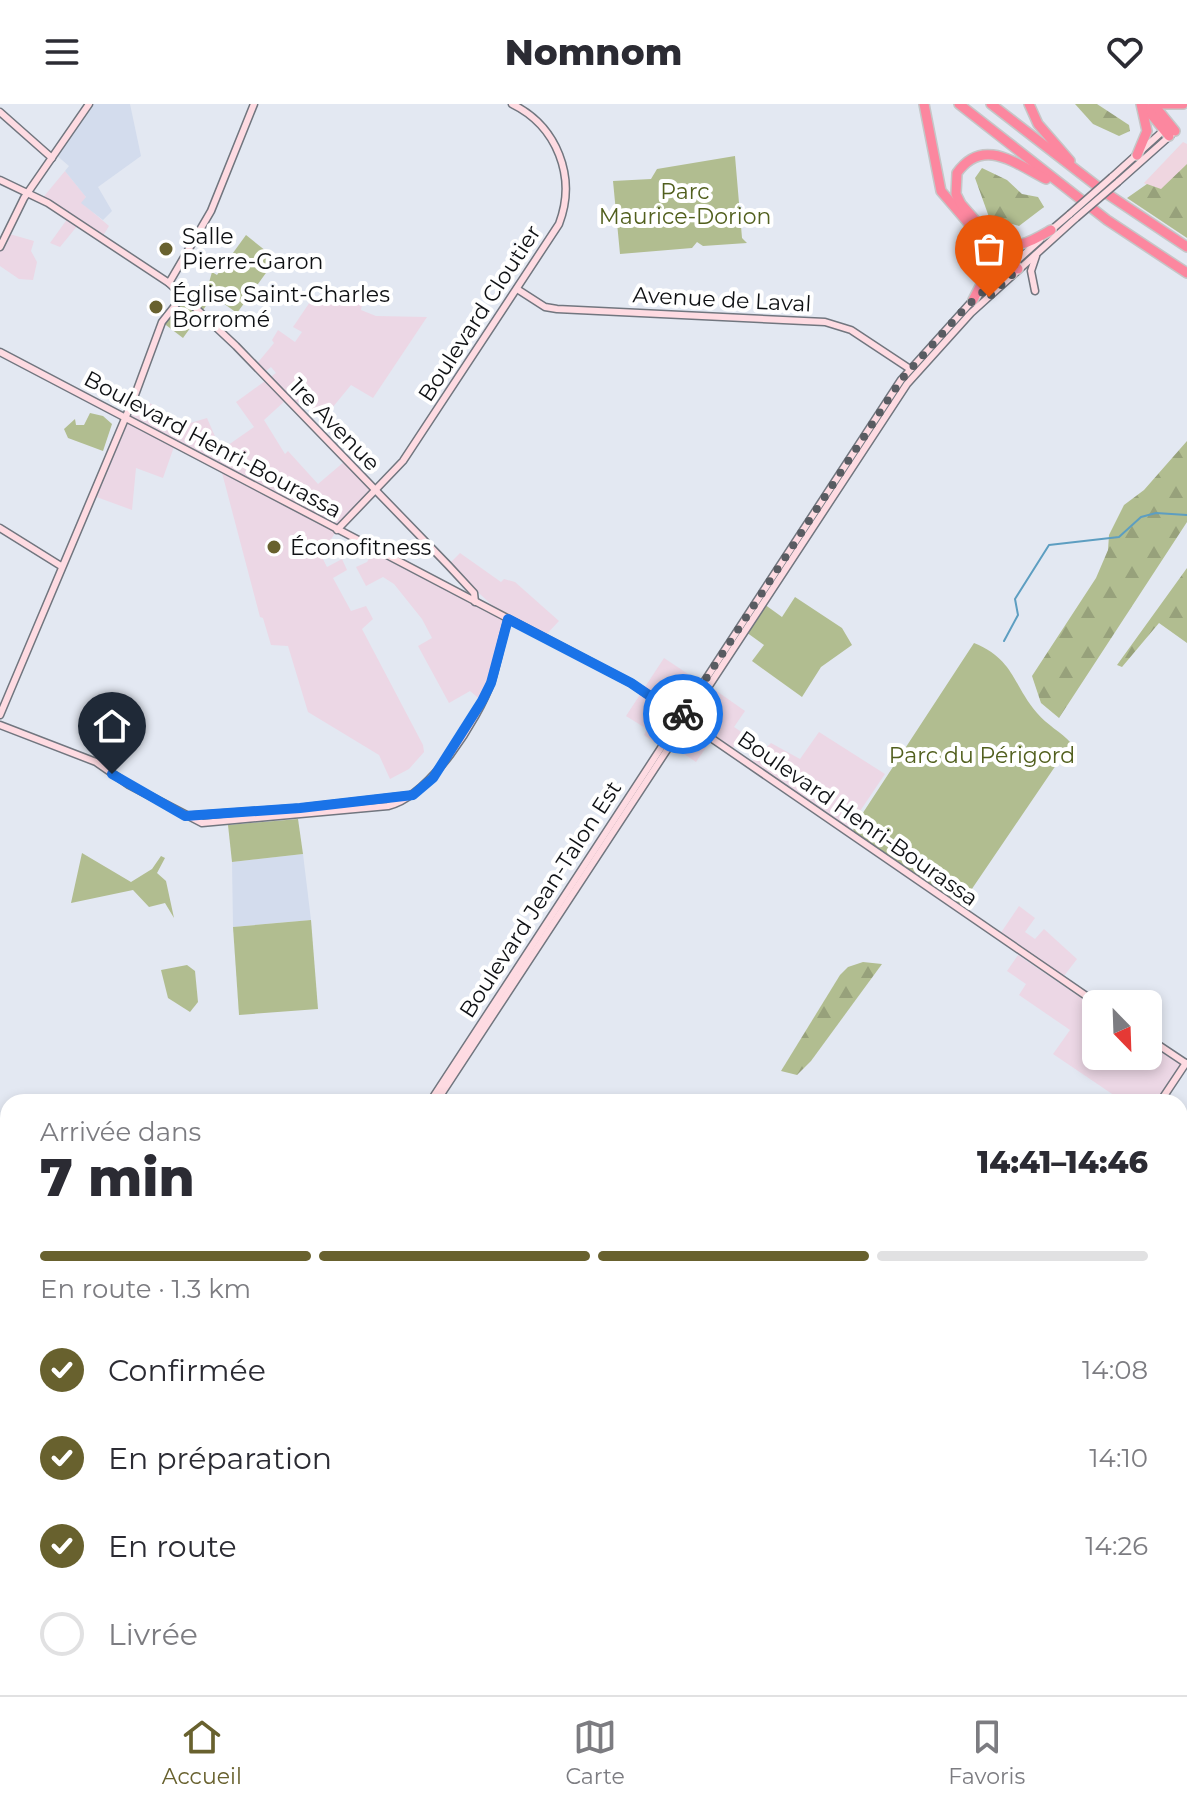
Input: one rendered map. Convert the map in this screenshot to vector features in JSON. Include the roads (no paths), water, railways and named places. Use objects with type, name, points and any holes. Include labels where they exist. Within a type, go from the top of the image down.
[{"type":"highway","points":[[924,104],[941,191],[1013,269]]},
{"type":"highway","points":[[959,104],[1070,192],[1187,273]]},
{"type":"highway","points":[[991,104],[1086,178],[1187,247]]},
{"type":"highway","points":[[1029,104],[1045,135],[1086,178]]},
{"type":"highway","points":[[1142,104],[1170,130]]},
{"type":"highway","points":[[1137,155],[1147,131],[1142,104]]},
{"type":"highway","points":[[1153,104],[1170,130]]},
{"type":"highway","points":[[1161,104],[1183,104]]},
{"type":"highway","points":[[973,300],[989,269],[988,253],[981,232],[956,194],[957,173],[973,157],[984,153],[1011,159],[1070,192]]},
{"type":"highway","points":[[981,232],[1013,246],[1030,242],[1051,230]]},
{"type":"street","points":[[0,247],[27,193],[89,104]]},
{"type":"street","points":[[0,180],[27,193],[169,283],[211,211],[254,104]]},
{"type":"street","name":"Boulevard Cloutier","points":[[337,530],[403,461],[559,224],[566,185],[559,153],[548,133],[530,113],[512,104]]},
{"type":"street","points":[[0,112],[52,158]]},
{"type":"street","points":[[1115,180],[1137,155],[1170,130]]},
{"type":"street","points":[[683,718],[913,371],[973,300],[1037,254],[1073,216],[1170,130]]},
{"type":"street","points":[[913,371],[1051,230],[1073,216]]},
{"type":"street","points":[[1035,291],[1031,271],[1037,254]]},
{"type":"street","name":"1re Avenue","points":[[169,283],[181,298],[236,346],[460,577],[474,593],[475,602]]},
{"type":"street","name":"Avenue de Laval","points":[[517,289],[545,307],[557,309],[825,322],[851,330],[913,371]]},
{"type":"street","points":[[0,715],[162,322],[181,298]]},
{"type":"street","name":"Boulevard Henri-Bourassa","points":[[0,352],[631,683],[1082,993]]},
{"type":"street","points":[[0,528],[61,566]]},
{"type":"street","points":[[453,591],[460,577]]},
{"type":"street","points":[[0,725],[96,762],[185,816],[202,823],[388,806],[410,799],[433,778],[491,683],[508,619]]},
{"type":"street","name":"Boulevard Jean-Talon Est","points":[[435,1094],[683,718]]},
{"type":"street","name":"Boulevard Jean-Talon Est","points":[[441,1094],[683,718]]},
{"type":"street","points":[[1162,1048],[1186,1064],[1165,1094]]},
{"type":"waterway","points":[[1004,641],[1018,615],[1015,599],[1049,545],[1119,537],[1141,517],[1156,513],[1187,515]]},
{"type":"place","name":"Salle Pierre-Garon","points":[[166,249]]},
{"type":"place","name":"Église Saint-Charles Borromé","points":[[156,307]]},
{"type":"place","name":"Éconofitness","points":[[274,547]]},
{"type":"park label","name":"Parc Maurice-Dorion","points":[[685,204]]},
{"type":"park label","name":"Parc du Périgord","points":[[982,755]]}]
